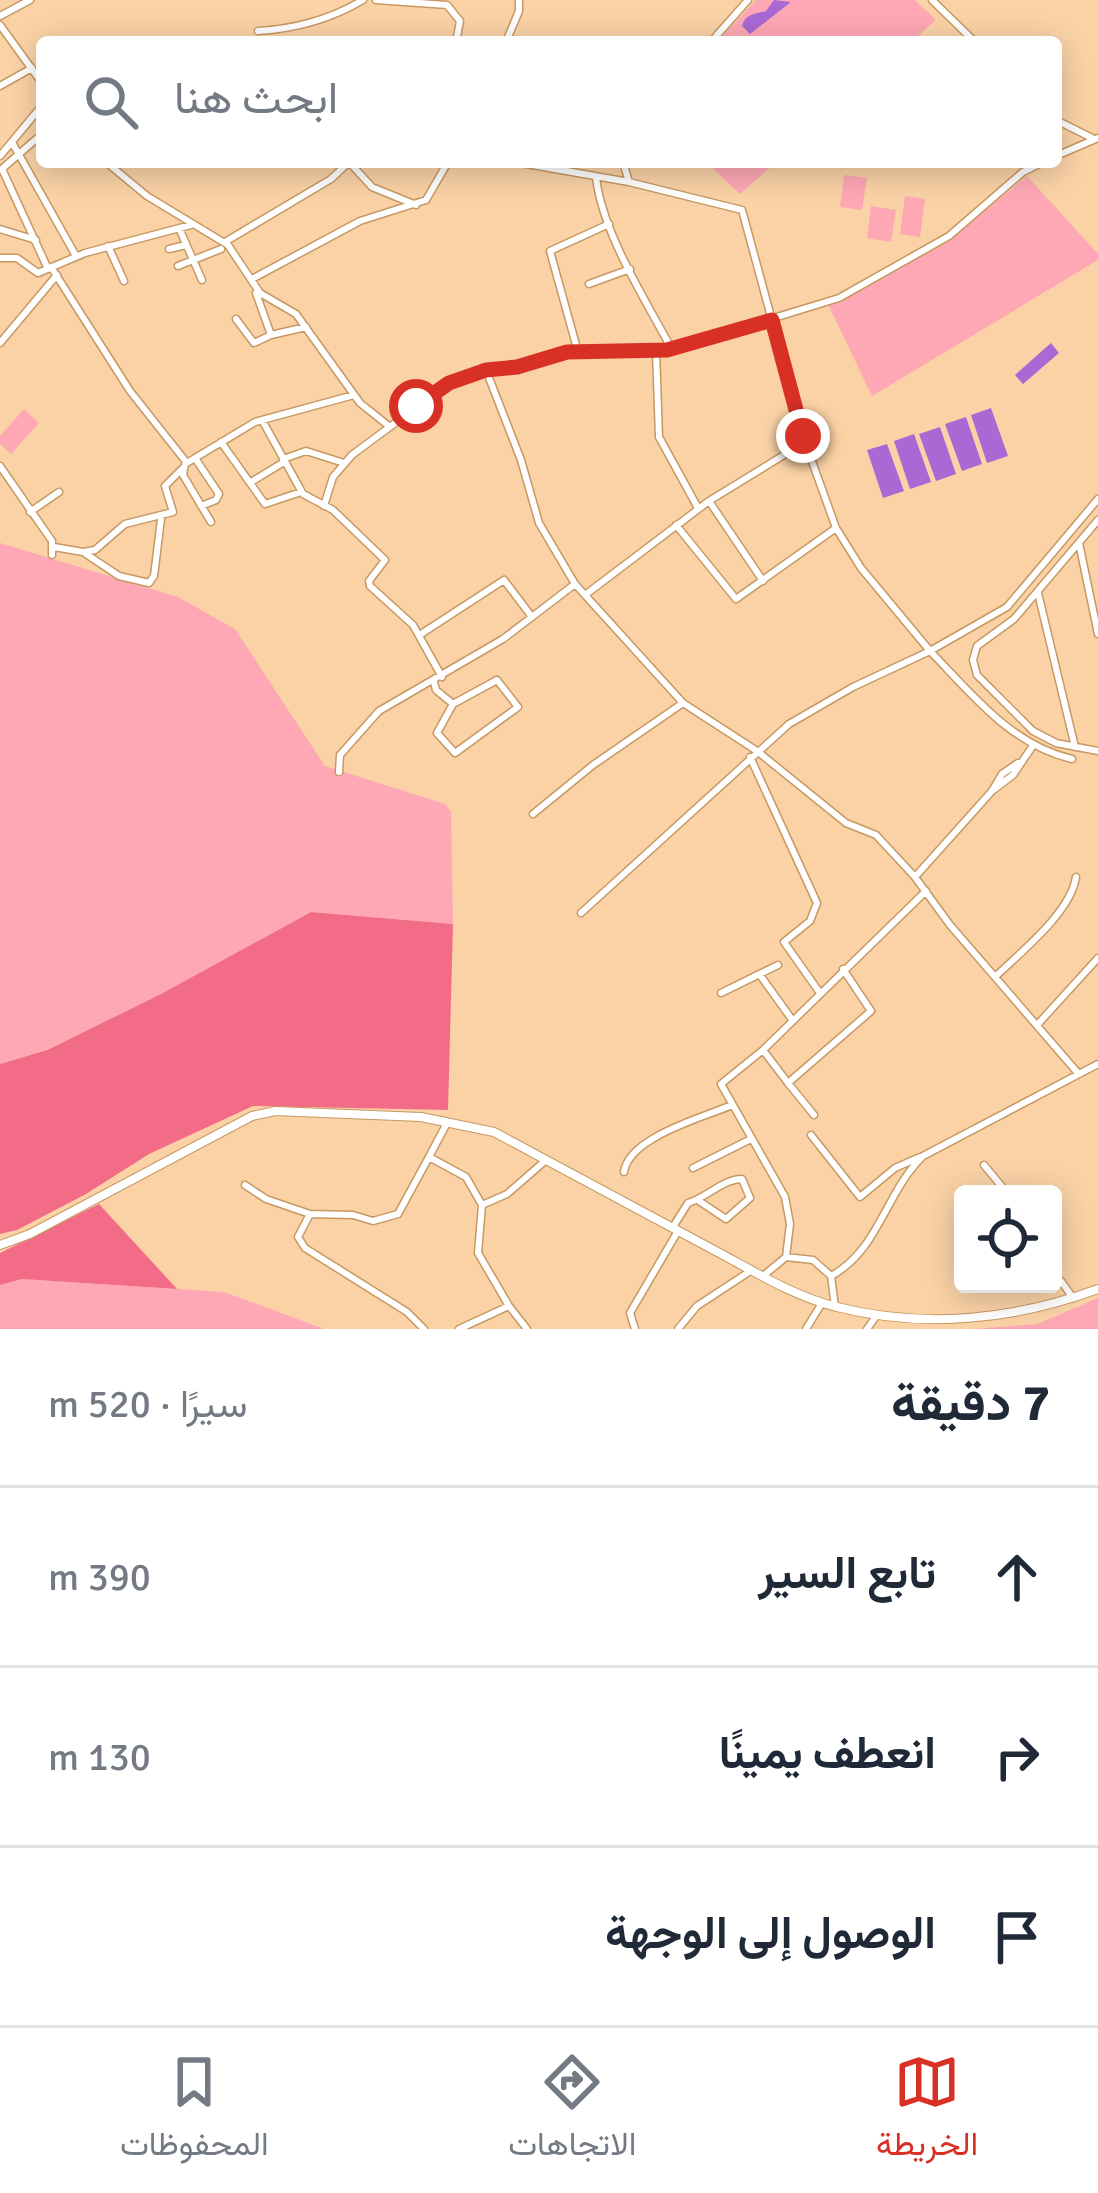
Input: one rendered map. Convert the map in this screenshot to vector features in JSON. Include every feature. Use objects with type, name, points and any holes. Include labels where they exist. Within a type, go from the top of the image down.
[{"type":"street","points":[[0,16],[30,0]]},
{"type":"street","points":[[258,32],[314,22],[364,0]]},
{"type":"street","points":[[376,0],[447,5],[460,21],[457,36]]},
{"type":"street","points":[[508,36],[519,0]]},
{"type":"street","points":[[716,36],[748,0]]},
{"type":"street","points":[[932,0],[969,36]]},
{"type":"street","points":[[0,25],[36,74]]},
{"type":"street","points":[[0,86],[32,68]]},
{"type":"street","points":[[0,156],[36,114]]},
{"type":"street","points":[[1062,123],[1096,138]]},
{"type":"street","points":[[1062,153],[1096,138]]},
{"type":"street","points":[[36,139],[1,170],[50,268],[139,404],[219,494],[201,506]]},
{"type":"street","points":[[14,144],[76,256]]},
{"type":"street","points":[[113,168],[223,246],[265,297],[286,305],[354,395],[390,427]]},
{"type":"street","points":[[178,266],[223,246],[343,168]]},
{"type":"street","points":[[354,168],[372,188],[416,205]]},
{"type":"street","points":[[253,283],[360,221],[426,200],[445,168]]},
{"type":"street","points":[[547,168],[629,182],[742,210],[805,442],[836,528],[861,568],[930,651],[997,719],[1032,747],[1072,759]]},
{"type":"street","points":[[625,168],[629,182]]},
{"type":"street","points":[[323,506],[333,477],[344,463],[449,383],[486,370],[578,352],[672,349],[838,298],[949,236],[1031,168]]},
{"type":"street","points":[[596,177],[630,269],[672,349]]},
{"type":"street","points":[[578,352],[550,251],[610,223]]},
{"type":"street","points":[[0,258],[17,258],[36,272],[108,246],[191,225]]},
{"type":"street","points":[[179,227],[202,280]]},
{"type":"street","points":[[0,229],[36,240]]},
{"type":"street","points":[[169,249],[186,245]]},
{"type":"street","points":[[108,246],[124,280]]},
{"type":"street","points":[[589,284],[630,269]]},
{"type":"street","points":[[0,343],[57,275]]},
{"type":"street","points":[[253,283],[271,335]]},
{"type":"street","points":[[236,319],[254,343],[305,327]]},
{"type":"street","points":[[656,351],[659,437],[698,508]]},
{"type":"street","points":[[486,370],[521,460],[539,523],[575,584],[682,703],[846,824],[881,838],[1076,1072]]},
{"type":"street","points":[[0,466],[53,551],[83,552],[101,547],[124,524],[174,511],[165,486],[220,442],[262,420],[354,395]]},
{"type":"street","points":[[262,420],[302,492],[338,514],[385,560],[369,584],[420,635],[438,680],[436,690],[453,704]]},
{"type":"street","points":[[220,442],[268,505],[302,492]]},
{"type":"street","points":[[585,595],[698,508],[805,442]]},
{"type":"street","points":[[251,482],[306,451],[344,463]]},
{"type":"street","points":[[188,463],[211,522]]},
{"type":"street","points":[[30,512],[59,492]]},
{"type":"street","points":[[581,914],[789,724],[1007,607],[1098,499]]},
{"type":"street","points":[[709,501],[763,581]]},
{"type":"street","points":[[83,552],[119,577],[148,583],[154,576],[161,517]]},
{"type":"street","points":[[1098,520],[1014,619],[977,646],[973,659],[977,675],[1033,731],[1075,748],[1098,751]]},
{"type":"street","points":[[676,525],[733,597],[739,598],[836,528]]},
{"type":"street","points":[[1079,543],[1098,634]]},
{"type":"street","points":[[420,635],[504,580],[532,617]]},
{"type":"street","points":[[339,772],[340,755],[371,718],[405,693],[438,680],[575,584]]},
{"type":"street","points":[[1038,593],[1075,748]]},
{"type":"street","points":[[497,680],[518,707],[455,753],[437,734],[453,704],[497,680]]},
{"type":"street","points":[[532,814],[682,703]]},
{"type":"street","points":[[915,877],[992,791],[1013,775],[1032,747]]},
{"type":"street","points":[[754,754],[817,904],[810,921],[784,942],[821,993]]},
{"type":"street","points":[[996,976],[1071,897],[1076,877]]},
{"type":"street","points":[[763,1276],[786,1257],[789,1210],[721,1084],[763,1050],[926,891]]},
{"type":"street","points":[[1038,1024],[1098,958]]},
{"type":"street","points":[[721,993],[778,964]]},
{"type":"street","points":[[788,1083],[872,1009],[843,969]]},
{"type":"street","points":[[760,975],[793,1021]]},
{"type":"street","points":[[763,1050],[814,1114]]},
{"type":"street","points":[[811,1135],[860,1197],[895,1168],[1098,1064]]},
{"type":"street","points":[[624,1172],[629,1157],[664,1132],[732,1106]]},
{"type":"street","points":[[0,1245],[30,1234],[252,1116],[275,1111],[334,1112],[448,1120],[494,1132],[763,1276],[835,1307],[878,1316],[945,1320],[993,1316],[1097,1291]]},
{"type":"street","points":[[245,1185],[266,1199],[310,1214],[352,1215],[373,1221],[398,1214],[448,1120]]},
{"type":"street","points":[[693,1168],[751,1138]]},
{"type":"street","points":[[831,1276],[860,1256],[904,1176],[923,1156]]},
{"type":"street","points":[[429,1157],[466,1177],[482,1204],[478,1252],[508,1306],[527,1329]]},
{"type":"street","points":[[482,1204],[508,1194],[546,1160]]},
{"type":"street","points":[[984,1166],[1000,1185]]},
{"type":"street","points":[[635,1329],[630,1313],[688,1203],[739,1178],[750,1198],[726,1219],[699,1201]]},
{"type":"street","points":[[310,1214],[298,1237],[305,1248],[407,1312],[424,1329]]},
{"type":"street","points":[[786,1257],[813,1261],[831,1276],[835,1307]]},
{"type":"street","points":[[678,1329],[697,1306],[752,1270]]},
{"type":"street","points":[[1062,1283],[1072,1298]]},
{"type":"street","points":[[806,1329],[821,1303]]},
{"type":"street","points":[[460,1329],[508,1306]]},
{"type":"street","points":[[867,1329],[878,1316]]},
{"type":"shaded area","points":[[756,0],[915,0],[936,20],[918,36],[723,36]]},
{"type":"shaded area","points":[[774,0],[791,2],[750,34],[742,26],[746,19],[766,11]]},
{"type":"shaded area","points":[[712,168],[769,168],[740,194]]},
{"type":"shaded area","points":[[844,175],[867,178],[862,210],[840,207]]},
{"type":"shaded area","points":[[1027,176],[1098,254],[1098,260],[872,396],[827,302],[953,237]]},
{"type":"shaded area","points":[[905,196],[925,199],[920,237],[900,234]]},
{"type":"shaded area","points":[[871,206],[896,210],[891,242],[867,238]]},
{"type":"shaded area","points":[[1051,343],[1059,353],[1023,384],[1015,375]]},
{"type":"shaded area","points":[[991,408],[1008,456],[987,463],[971,415]]},
{"type":"shaded area","points":[[24,409],[39,423],[11,454],[0,444],[0,436]]},
{"type":"shaded area","points":[[966,417],[982,464],[962,471],[945,424]]},
{"type":"shaded area","points":[[940,427],[956,474],[936,481],[919,434]]},
{"type":"shaded area","points":[[914,434],[931,482],[910,489],[894,441]]},
{"type":"shaded area","points":[[887,444],[904,491],[883,498],[867,450]]},
{"type":"shaded area","points":[[0,543],[178,597],[235,629],[325,766],[445,804],[451,812],[453,924],[311,912],[161,994],[46,1050],[0,1064]]},
{"type":"shaded area","points":[[311,912],[453,924],[448,1110],[253,1106],[149,1154],[86,1194],[0,1234],[0,1064],[47,1050]]},
{"type":"shaded area","points":[[99,1204],[177,1289],[22,1279],[0,1285],[0,1253]]},
{"type":"shaded area","points":[[21,1279],[224,1292],[324,1329],[0,1329],[0,1285]]},
{"type":"shaded area","points":[[1098,1298],[1098,1329],[972,1329],[1038,1324]]},
{"type":"route","points":[[416,406],[449,383],[486,370],[517,367],[567,352],[667,350],[772,320],[803,436]]}]
